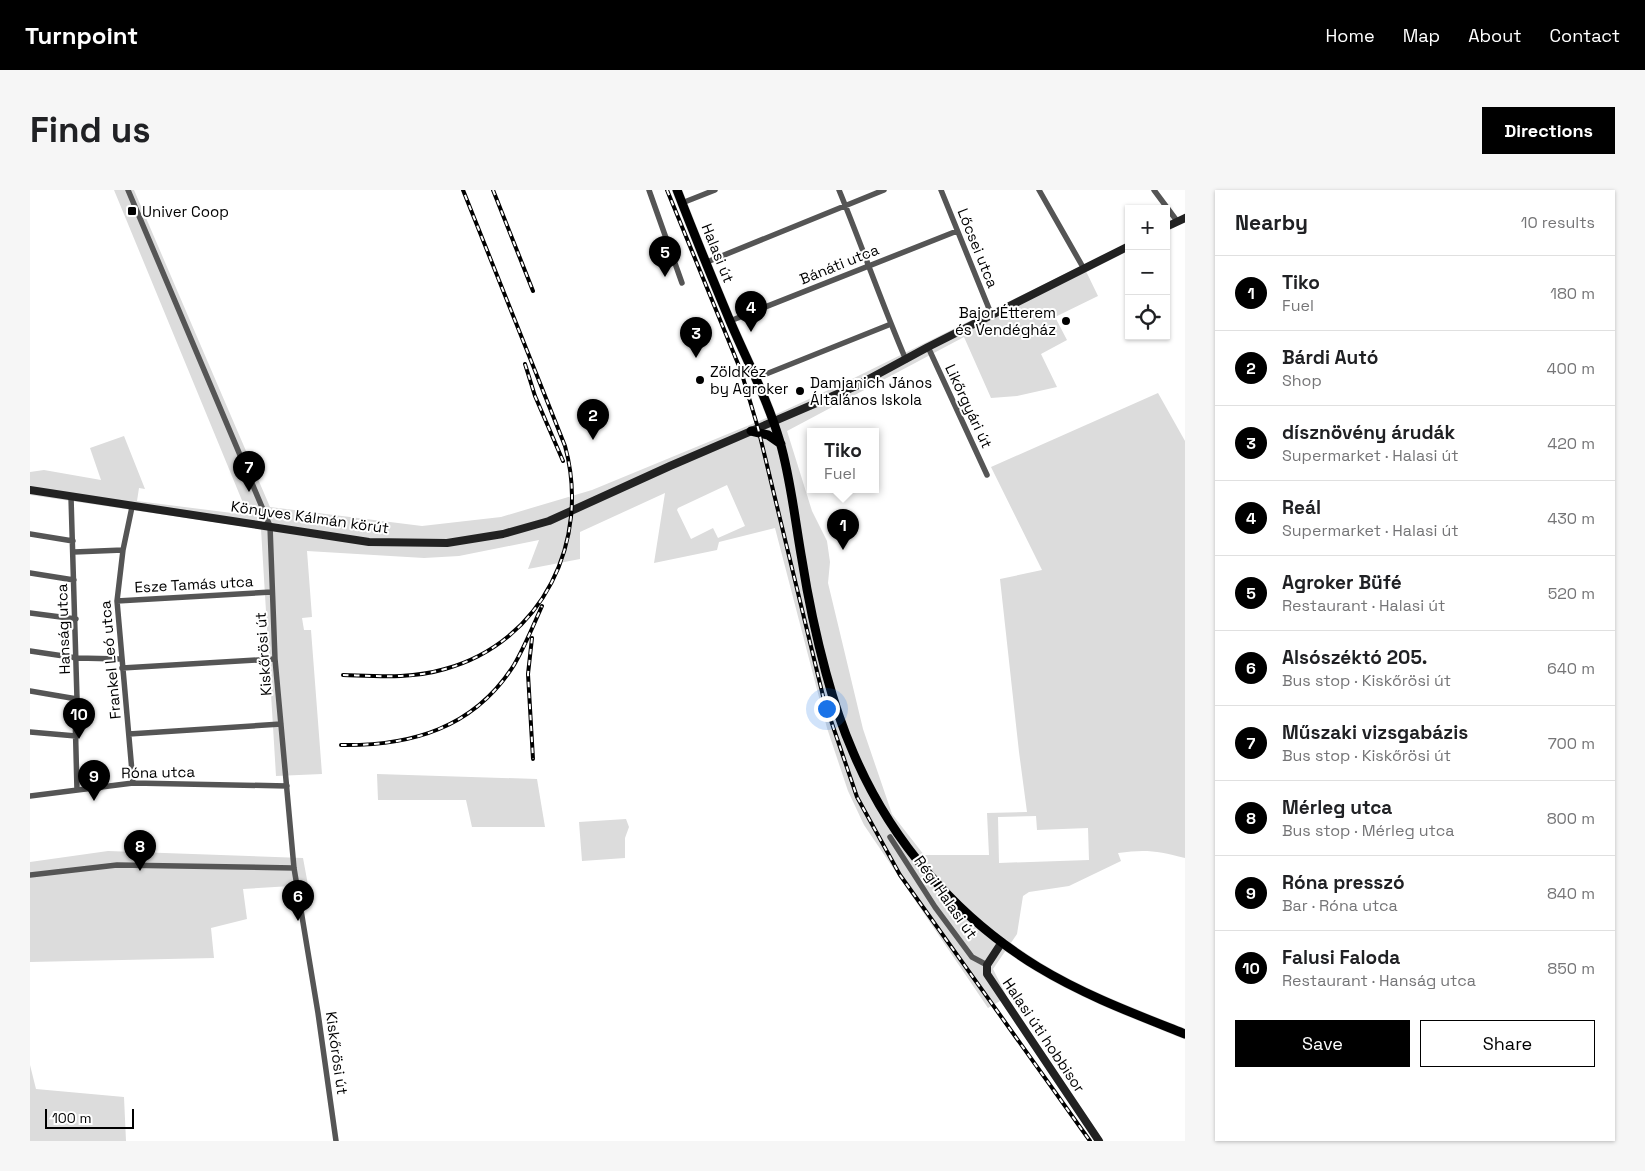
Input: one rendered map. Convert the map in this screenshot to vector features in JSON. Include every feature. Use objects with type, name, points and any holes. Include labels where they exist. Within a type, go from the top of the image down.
[{"type":"main road","name":"Halasi út","points":[[677,190],[730,321],[774,421],[781,444],[804,576],[826,672],[855,758],[879,804],[916,858],[948,895],[973,920],[1002,942],[1038,967],[1079,989],[1108,1003],[1185,1034]]},
{"type":"main road","points":[[751,430],[768,435],[781,444]]},
{"type":"street","name":"Kiskőrösi út","points":[[128,190],[270,526],[275,659],[294,868],[318,1013],[336,1141]]},
{"type":"street","points":[[649,190],[682,283]]},
{"type":"street","points":[[682,203],[715,190]]},
{"type":"street","points":[[839,190],[906,360]]},
{"type":"street","points":[[707,262],[884,190]]},
{"type":"street","name":"Lőcsei utca","points":[[941,190],[992,316]]},
{"type":"street","points":[[1039,190],[1084,269]]},
{"type":"street","points":[[1154,190],[1177,221]]},
{"type":"street","points":[[1170,225],[1185,218]]},
{"type":"street","name":"Bánáti utca","points":[[730,321],[957,231]]},
{"type":"street","name":"Könyves Kálmán körút","points":[[30,490],[369,542],[401,544],[447,543],[503,534],[549,521],[751,430],[856,386],[928,347],[1125,248]]},
{"type":"street","points":[[756,378],[891,324]]},
{"type":"street","name":"Likőrgyári út","points":[[928,347],[987,474]]},
{"type":"street","name":"Hanság utca","points":[[71,497],[78,699],[75,713],[77,790]]},
{"type":"street","name":"Frankel Leó utca","points":[[132,507],[123,550],[117,601],[133,783]]},
{"type":"street","points":[[30,534],[73,541]]},
{"type":"street","points":[[74,552],[123,550]]},
{"type":"street","points":[[30,573],[74,580]]},
{"type":"street","name":"Esze Tamás utca","points":[[117,601],[272,592]]},
{"type":"street","points":[[30,613],[76,619]]},
{"type":"street","points":[[30,651],[77,658],[121,659]]},
{"type":"street","points":[[122,668],[275,659]]},
{"type":"street","points":[[30,691],[78,699]]},
{"type":"street","points":[[129,734],[281,724]]},
{"type":"street","points":[[30,732],[76,736]]},
{"type":"street","name":"Róna utca","points":[[30,796],[133,783],[287,786]]},
{"type":"street","name":"Régi Halasi út","points":[[890,836],[972,957],[987,965]]},
{"type":"street","points":[[30,875],[117,866],[294,868]]},
{"type":"street","points":[[987,965],[1002,942]]},
{"type":"street","name":"Halasi úti hobbisor","points":[[987,965],[987,974],[992,982],[1099,1141]]},
{"type":"shaded area","points":[[114,190],[134,190],[270,507],[422,526],[501,517],[592,490],[781,412],[1083,265],[1098,296],[1055,317],[1067,340],[1041,354],[1057,387],[1017,396],[991,398],[964,337],[787,431],[812,511],[827,541],[830,562],[828,583],[863,729],[892,814],[924,855],[989,855],[987,813],[1027,812],[1000,579],[1042,570],[991,467],[1158,393],[1185,441],[1185,858],[1152,851],[1118,853],[1121,861],[1069,886],[1029,892],[1023,896],[1017,934],[993,969],[1007,997],[988,1008],[864,825],[848,791],[827,728],[775,528],[719,542],[717,550],[654,563],[665,493],[580,532],[580,559],[528,569],[539,540],[459,556],[424,558],[307,551],[312,617],[302,618],[304,630],[311,630],[322,774],[276,776],[261,529],[30,495],[30,472],[44,470],[101,480],[90,448],[124,436],[145,489],[139,488],[137,501],[248,515]],"holes":[[[727,485],[745,526],[718,538],[713,528],[691,539],[677,510],[678,508]],[[1036,816],[1037,830],[1088,828],[1089,860],[999,863],[998,817]]]},
{"type":"shaded area","points":[[377,774],[537,779],[545,827],[472,827],[466,800],[378,800]]},
{"type":"shaded area","points":[[626,819],[629,827],[625,838],[625,858],[582,861],[579,822]]},
{"type":"shaded area","points":[[108,851],[303,858],[308,885],[243,889],[247,919],[211,928],[214,958],[30,962],[30,862]]},
{"type":"shaded area","points":[[30,1065],[36,1089],[124,1097],[126,1141],[30,1141]]},
{"type":"railway","points":[[343,675],[394,676],[420,674],[445,669],[479,656],[509,636],[533,611],[552,583],[564,551],[571,517],[571,481],[565,446],[463,190]]},
{"type":"railway","points":[[493,190],[533,291]]},
{"type":"railway","points":[[667,190],[741,371],[758,428],[824,700],[857,797],[900,875],[1090,1141]]},
{"type":"railway","points":[[525,364],[535,396],[563,461]]},
{"type":"railway","points":[[341,745],[392,742],[416,737],[439,729],[460,718],[480,704],[498,687],[514,665],[542,606]]},
{"type":"railway","points":[[532,638],[528,674],[533,759]]},
{"type":"place","name":"Univer Coop","points":[[132,211]]},
{"type":"place","name":"Agroker Büfé","points":[[665,277]]},
{"type":"place","name":"Bajor Étterem és Vendégház","points":[[1066,321]]},
{"type":"place","name":"Reál","points":[[751,332]]},
{"type":"place","name":"dísznövény árudák","points":[[696,358]]},
{"type":"place","name":"ZöldKéz by Agroker","points":[[700,380]]},
{"type":"place","name":"Damjanich János Általános Iskola","points":[[800,391]]},
{"type":"place","name":"Bárdi Autó","points":[[593,440]]},
{"type":"place","name":"Műszaki vizsgabázis","points":[[249,492]]},
{"type":"place","name":"Tiko","points":[[843,550]]},
{"type":"place","name":"Falusi Faloda","points":[[79,739]]},
{"type":"place","name":"Róna presszó","points":[[94,801]]},
{"type":"place","name":"Mérleg utca","points":[[140,871]]},
{"type":"place","name":"Alsószéktó 205.","points":[[298,921]]}]
